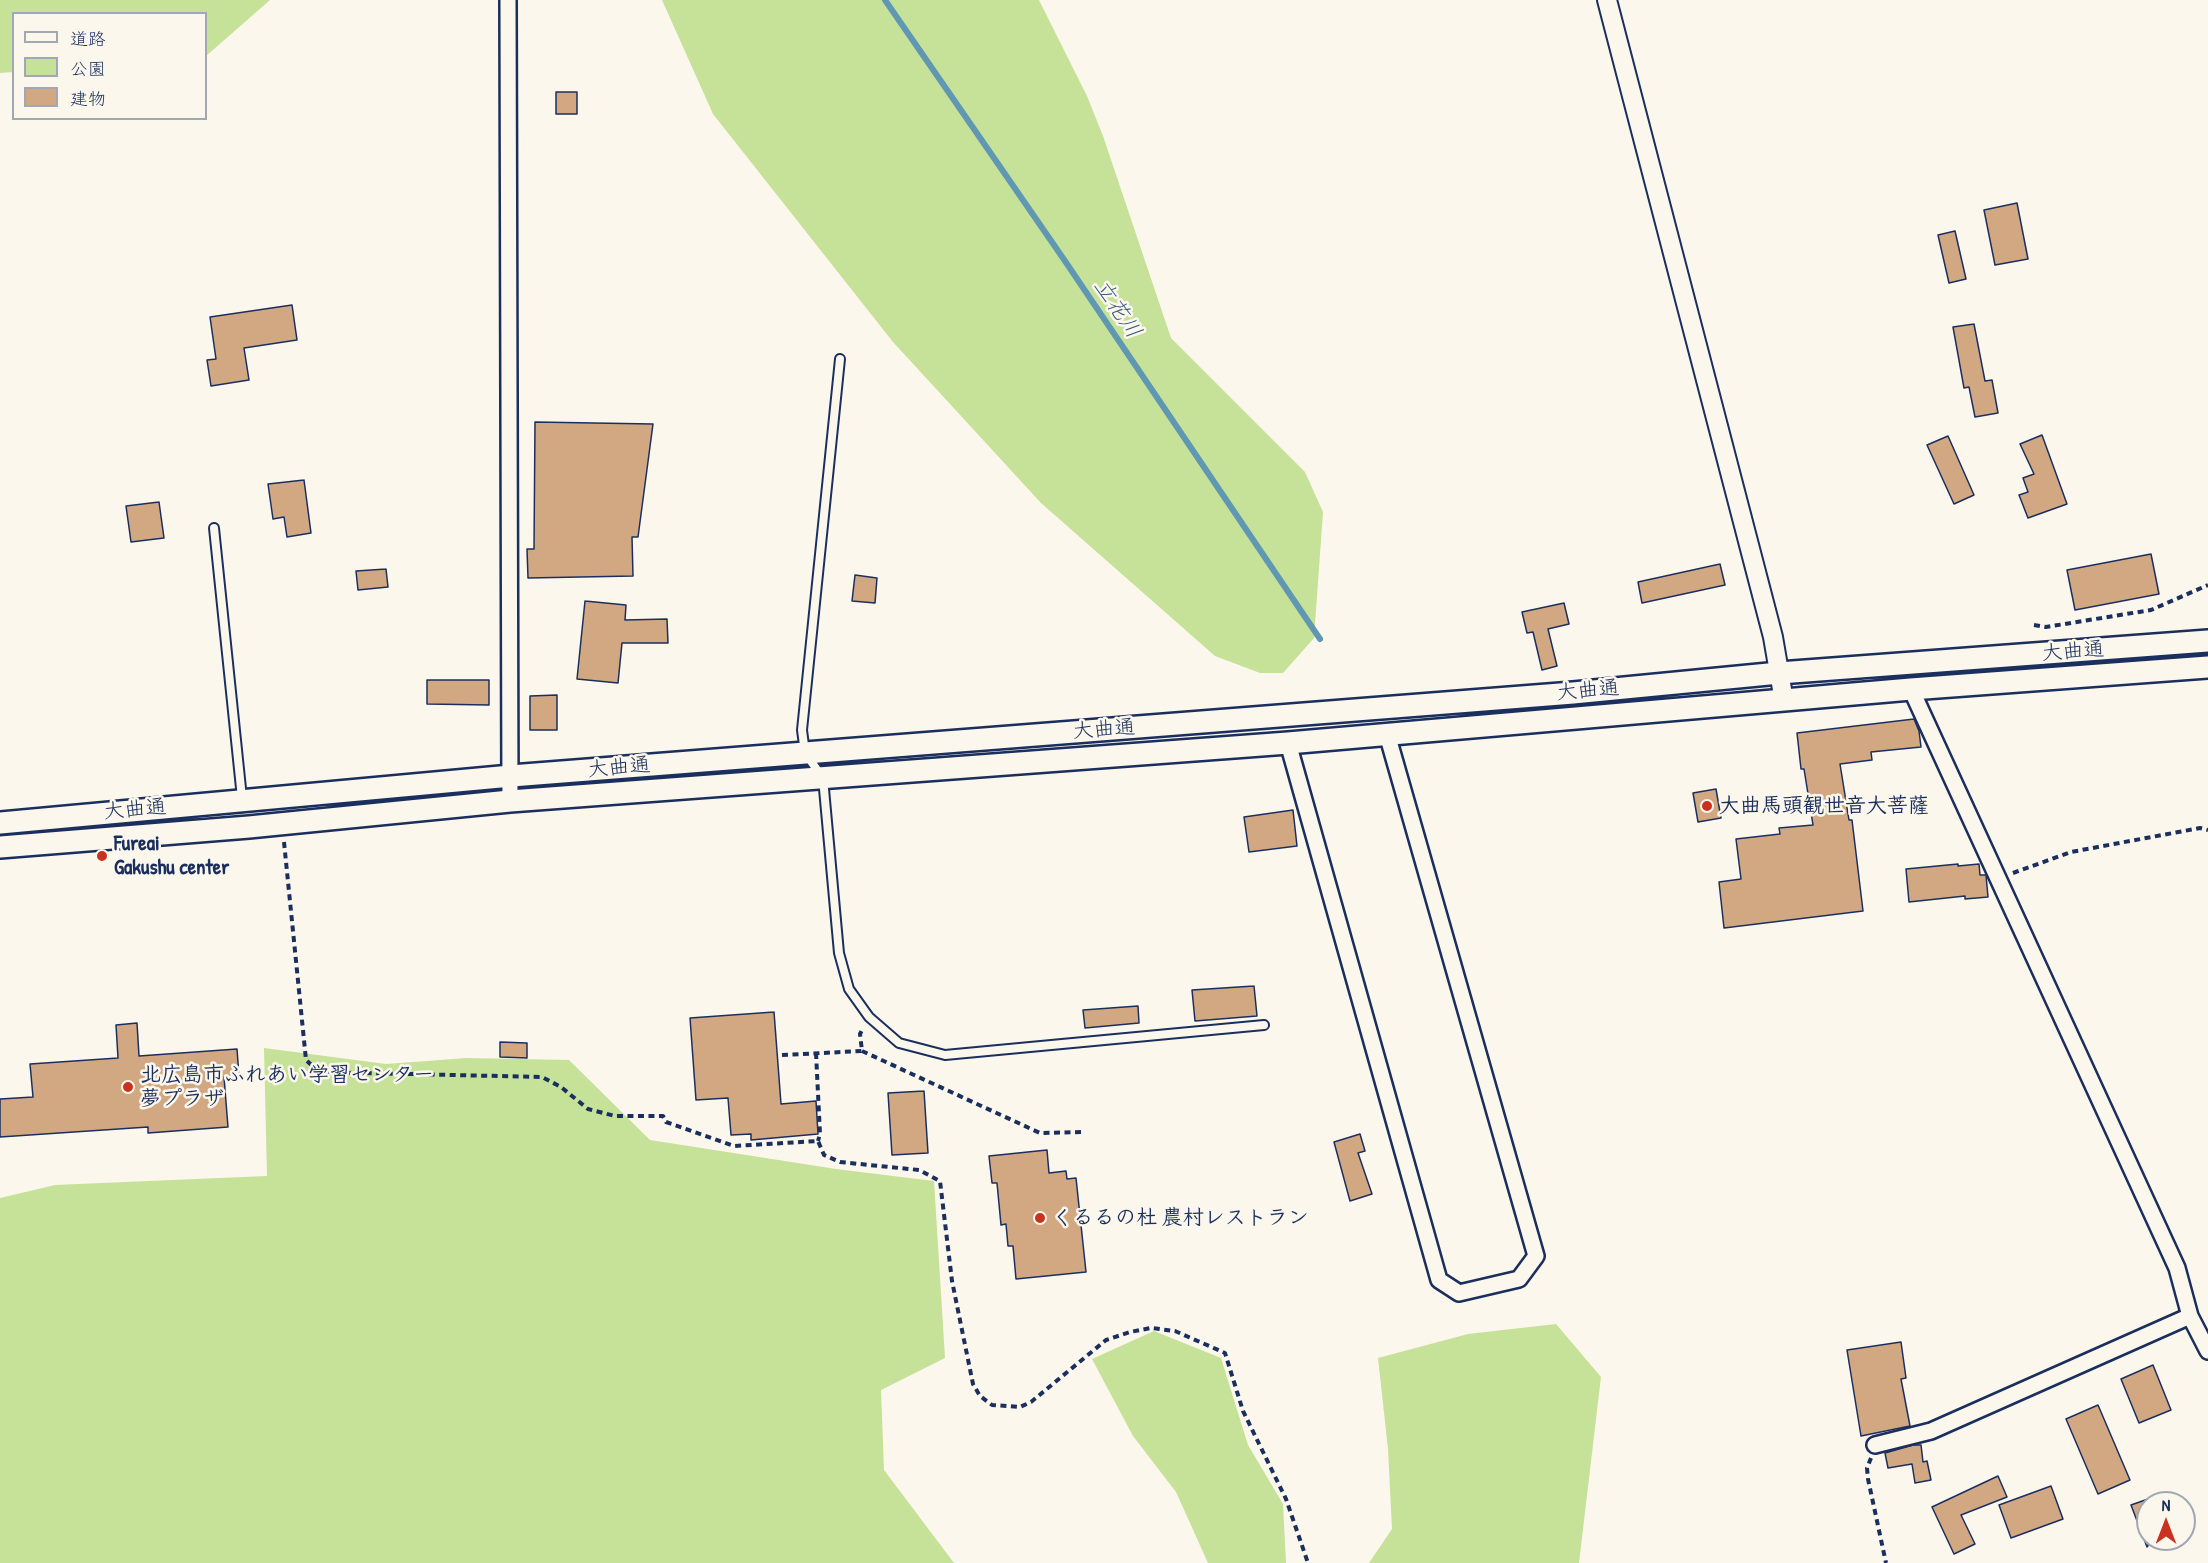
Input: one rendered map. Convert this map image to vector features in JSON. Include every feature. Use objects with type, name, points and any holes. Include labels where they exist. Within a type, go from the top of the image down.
[{"type":"main road","name":"大曲通","points":[[0,823],[511,776],[1550,694],[1779,673],[2208,641]]},
{"type":"main road","name":"大曲通","points":[[0,847],[510,801],[1288,743],[1911,689],[2208,667]]},
{"type":"street","points":[[508,0],[510,801]]},
{"type":"street","points":[[1607,0],[1773,637],[1784,701]]},
{"type":"street","points":[[1911,689],[2177,1268],[2190,1316],[2208,1351]]},
{"type":"street","points":[[1288,743],[1440,1280],[1459,1293],[1519,1279],[1536,1256],[1387,734]]},
{"type":"street","points":[[1875,1445],[1931,1431],[2190,1316]]},
{"type":"lane","points":[[840,359],[802,730],[805,753],[823,777],[839,953],[849,989],[870,1017],[899,1042],[945,1055],[1264,1025]]},
{"type":"lane","points":[[214,528],[242,800]]},
{"type":"path","points":[[2034,626],[2046,627],[2151,610],[2208,585]]},
{"type":"path","points":[[282,823],[306,1060],[319,1072],[542,1077],[561,1087],[588,1109],[615,1116],[663,1116],[666,1122],[734,1146],[818,1141]]},
{"type":"path","points":[[1998,878],[2071,852],[2200,828],[2208,830]]},
{"type":"path","points":[[862,1051],[860,1034],[870,1017]]},
{"type":"path","points":[[782,1055],[862,1051],[1040,1133],[1081,1132]]},
{"type":"path","points":[[816,1053],[820,1134],[818,1141],[824,1155],[840,1162],[919,1170],[940,1181],[952,1281],[973,1384],[980,1396],[992,1405],[1020,1407],[1031,1402],[1106,1340],[1151,1328],[1175,1331],[1226,1353],[1243,1411],[1286,1499],[1308,1563]]},
{"type":"path","points":[[1875,1445],[1868,1468],[1868,1479],[1886,1563]]},
{"type":"green space","points":[[0,0],[270,0],[207,55],[207,12],[12,12],[12,72],[0,73]]},
{"type":"green space","points":[[662,0],[1039,0],[1087,96],[1103,136],[1171,338],[1305,472],[1323,512],[1314,638],[1283,673],[1260,673],[1215,656],[1041,503],[893,342],[713,114]]},
{"type":"green space","points":[[264,1048],[386,1064],[467,1058],[569,1060],[650,1140],[836,1169],[934,1181],[945,1358],[881,1390],[884,1470],[954,1563],[0,1563],[0,1198],[55,1185],[267,1176]]},
{"type":"green space","points":[[1556,1324],[1601,1377],[1579,1563],[1369,1563],[1392,1529],[1388,1449],[1378,1358],[1468,1334]]},
{"type":"green space","points":[[1154,1331],[1221,1358],[1248,1445],[1283,1504],[1286,1563],[1208,1563],[1176,1492],[1133,1436],[1092,1359]]},
{"type":"building","points":[[556,92],[577,92],[577,114],[556,114]]},
{"type":"building","points":[[2017,203],[2028,259],[1995,265],[1984,210]]},
{"type":"building","points":[[1955,231],[1966,279],[1949,283],[1938,235]]},
{"type":"building","points":[[292,305],[297,340],[244,348],[249,380],[211,386],[207,360],[216,359],[210,317]]},
{"type":"building","points":[[1974,324],[1985,381],[1992,380],[1998,413],[1975,417],[1969,387],[1964,388],[1953,327]]},
{"type":"building","points":[[535,422],[653,424],[638,537],[632,537],[633,576],[528,578],[527,549],[534,549]]},
{"type":"building","points":[[2042,435],[2067,504],[2028,518],[2019,495],[2028,492],[2023,478],[2034,474],[2020,444]]},
{"type":"building","points":[[1948,436],[1974,495],[1954,504],[1927,445]]},
{"type":"building","points":[[304,480],[311,533],[287,537],[284,517],[273,519],[268,484]]},
{"type":"building","points":[[159,502],[164,538],[131,542],[126,506]]},
{"type":"building","points":[[2151,554],[2159,594],[2075,610],[2067,570]]},
{"type":"building","points":[[1720,564],[1725,585],[1642,603],[1638,582]]},
{"type":"building","points":[[386,569],[388,587],[358,590],[356,571]]},
{"type":"building","points":[[855,575],[877,578],[875,603],[852,601]]},
{"type":"building","points":[[585,601],[626,605],[625,620],[667,619],[668,643],[622,643],[618,683],[577,679]]},
{"type":"building","points":[[1564,603],[1569,624],[1548,629],[1557,666],[1542,670],[1533,632],[1527,633],[1522,612]]},
{"type":"building","points":[[427,680],[489,680],[489,705],[427,704]]},
{"type":"building","points":[[557,695],[557,730],[530,730],[530,696]]},
{"type":"building","points":[[1914,719],[1919,731],[1921,747],[1871,752],[1872,760],[1840,764],[1849,820],[1852,820],[1863,911],[1724,928],[1719,882],[1741,879],[1736,839],[1780,834],[1779,828],[1813,825],[1804,769],[1801,769],[1797,733]]},
{"type":"building","name":"大曲馬頭観世音大菩薩","points":[[1716,789],[1721,818],[1698,822],[1693,793]]},
{"type":"building","points":[[1293,810],[1297,846],[1249,852],[1244,817]]},
{"type":"building","points":[[1958,864],[1958,866],[1979,864],[1980,875],[1986,875],[1988,897],[1965,899],[1965,896],[1909,902],[1906,869]]},
{"type":"building","points":[[1254,986],[1257,1016],[1195,1021],[1192,990]]},
{"type":"building","points":[[1138,1006],[1139,1023],[1085,1028],[1083,1010]]},
{"type":"building","points":[[774,1012],[781,1104],[816,1101],[818,1134],[751,1140],[751,1134],[731,1135],[728,1098],[696,1100],[690,1018]]},
{"type":"building","name":"北広島市ふれあい学習センター 夢プラザ","points":[[137,1023],[139,1056],[237,1049],[239,1076],[224,1077],[228,1127],[148,1133],[148,1127],[0,1137],[0,1099],[33,1097],[30,1064],[118,1058],[116,1025]]},
{"type":"building","points":[[500,1042],[527,1043],[527,1058],[500,1057]]},
{"type":"building","points":[[924,1091],[928,1153],[892,1155],[888,1093]]},
{"type":"building","points":[[1360,1134],[1365,1151],[1358,1153],[1372,1194],[1350,1201],[1334,1142]]},
{"type":"building","name":"くるるの杜 農村レストラン","points":[[1047,1150],[1049,1173],[1066,1171],[1067,1179],[1076,1178],[1086,1272],[1016,1279],[1013,1246],[1008,1246],[1006,1224],[1001,1225],[997,1183],[992,1183],[989,1156]]},
{"type":"building","points":[[1901,1342],[1906,1378],[1901,1379],[1910,1426],[1861,1436],[1847,1350]]},
{"type":"building","points":[[2153,1365],[2171,1410],[2139,1423],[2121,1379]]},
{"type":"building","points":[[2098,1405],[2130,1480],[2098,1494],[2066,1419]]},
{"type":"building","points":[[1921,1445],[1923,1462],[1927,1461],[1931,1480],[1915,1483],[1912,1464],[1888,1468],[1885,1453]]},
{"type":"building","points":[[1998,1476],[2007,1497],[1961,1515],[1975,1544],[1954,1554],[1932,1507]]},
{"type":"building","points":[[2051,1486],[2063,1519],[2011,1538],[1999,1505]]},
{"type":"building","points":[[2136,1503],[2136,1518],[2131,1505]]},
{"type":"waterway","name":"立花川","points":[[885,0],[1065,261],[1320,639]]},
{"type":"place","name":"大曲馬頭観世音大菩薩","points":[[1707,806]]},
{"type":"place","name":"Fureai Gakushu center","points":[[102,856]]},
{"type":"place","name":"北広島市ふれあい学習センター 夢プラザ","points":[[128,1087]]},
{"type":"place","name":"くるるの杜 農村レストラン","points":[[1040,1218]]}]
